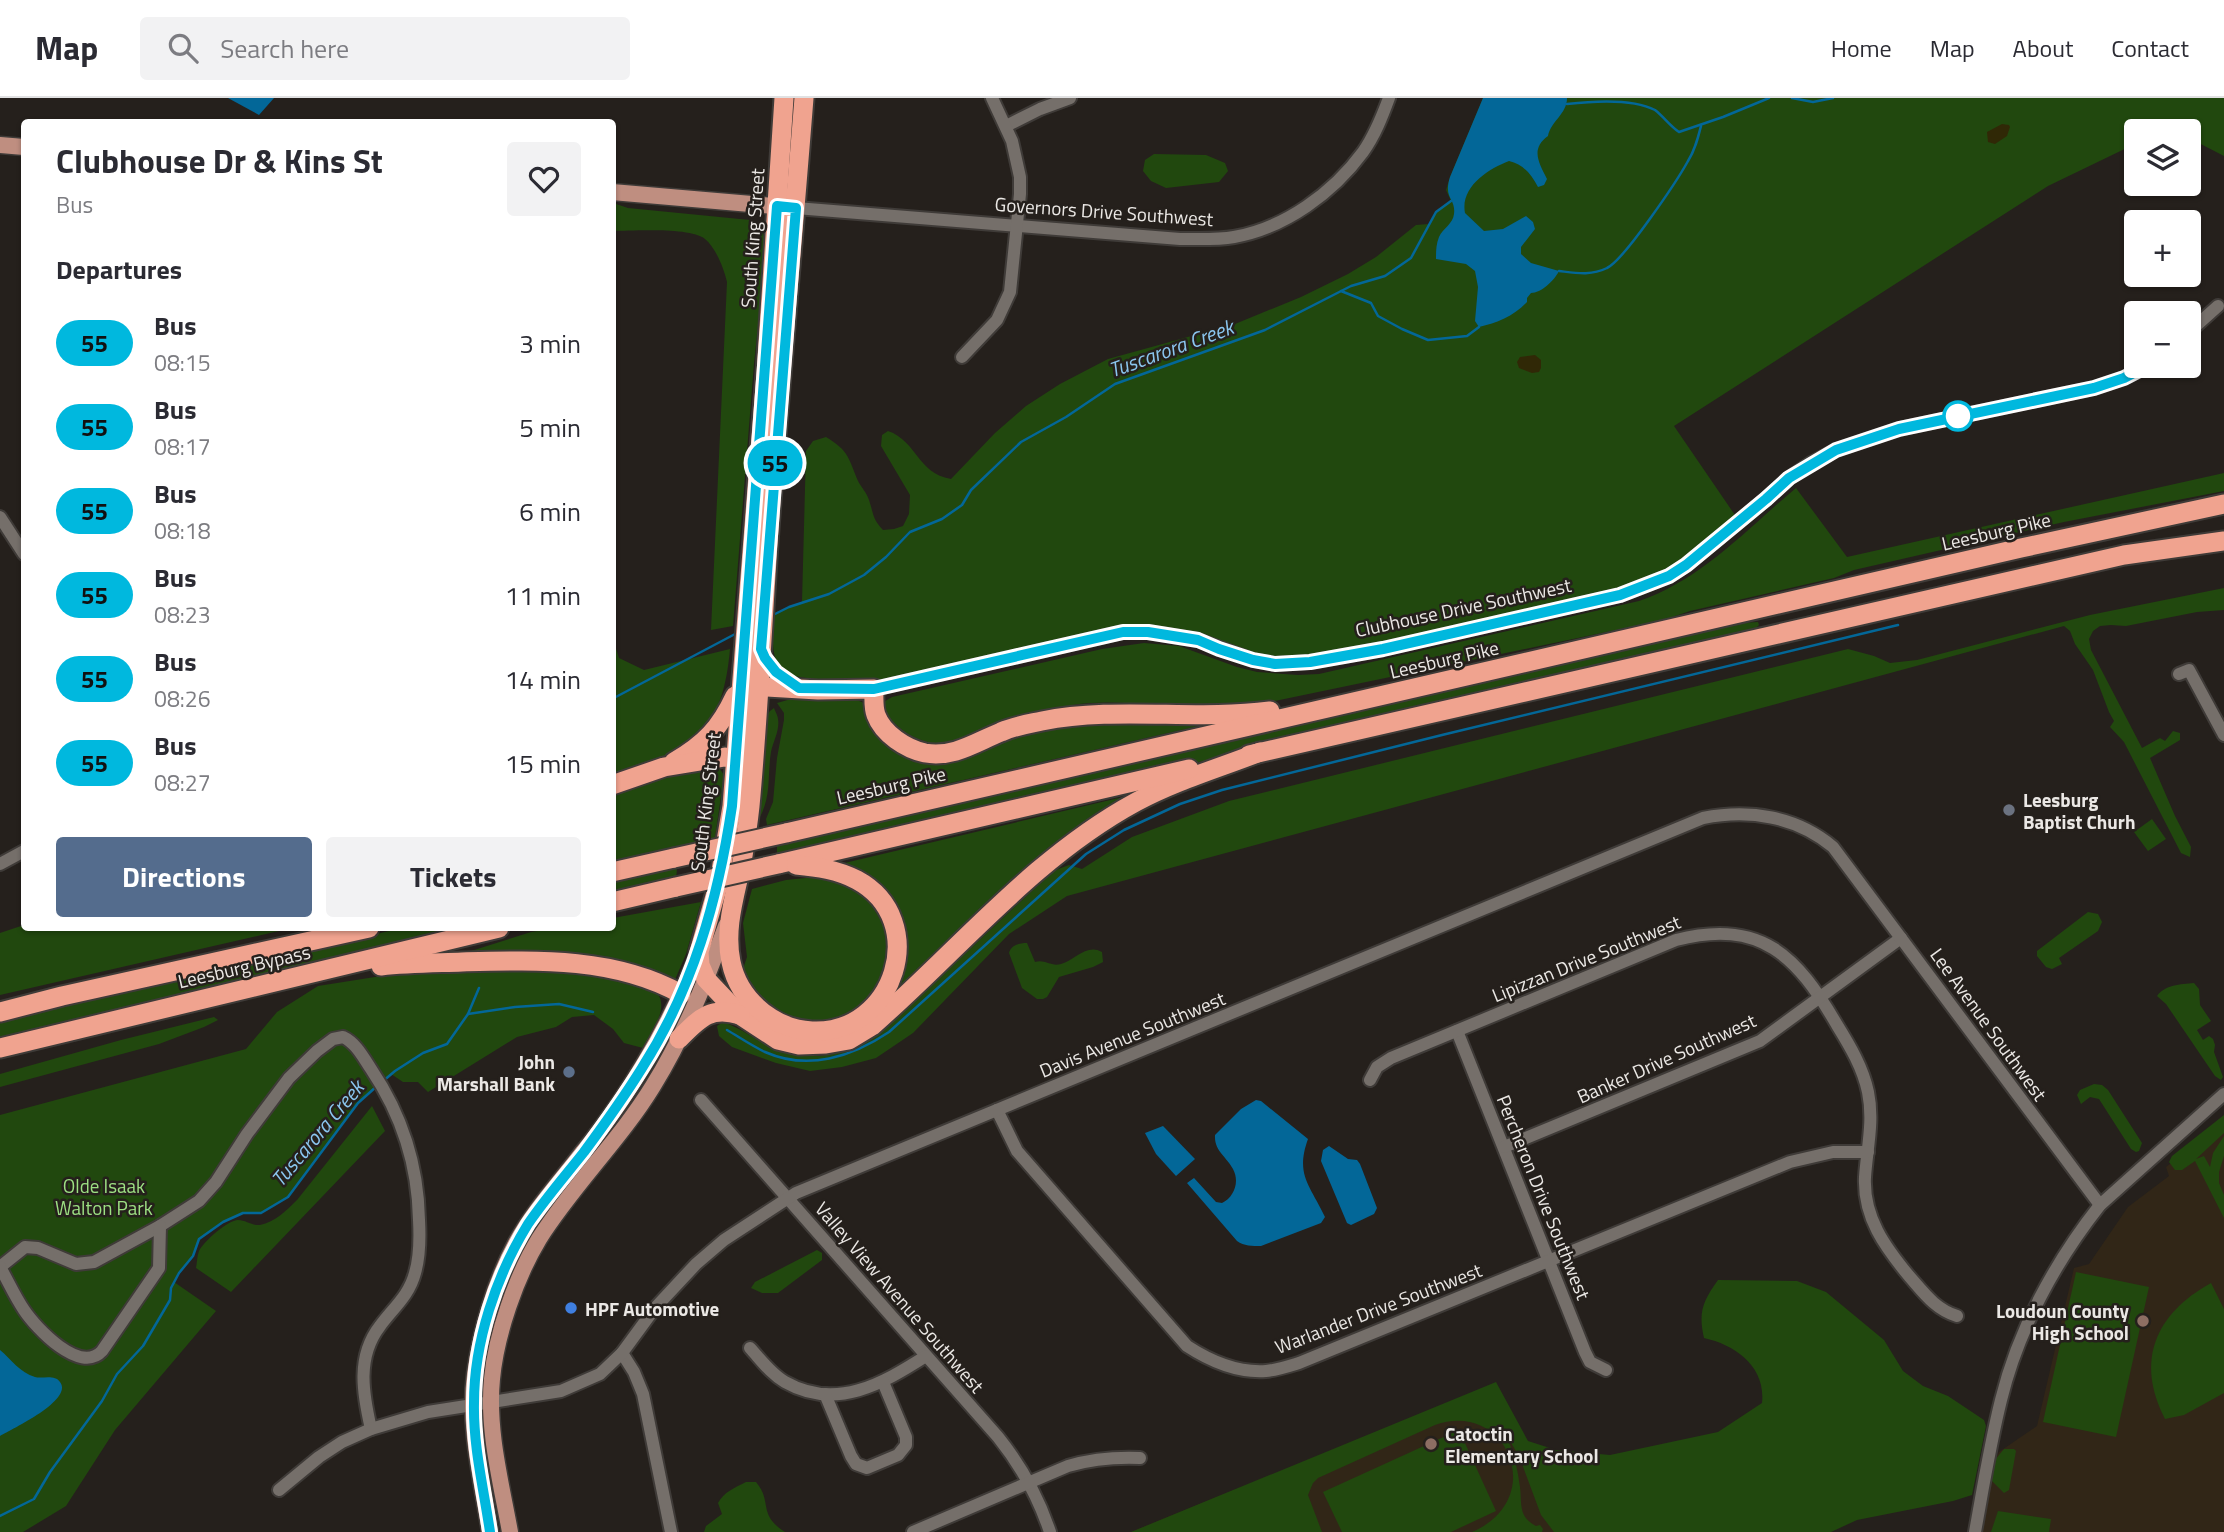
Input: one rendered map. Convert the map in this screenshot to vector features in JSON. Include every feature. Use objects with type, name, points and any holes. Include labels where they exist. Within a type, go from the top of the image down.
[{"type":"highway","name":"South King Street","points":[[699,952],[725,849],[732,806],[735,759],[756,641],[765,610],[786,207],[784,98]]},
{"type":"highway","name":"South King Street","points":[[756,641],[746,619],[786,207],[804,98]]},
{"type":"highway","name":"Leesburg Pike","points":[[616,871],[2224,503]]},
{"type":"highway","points":[[616,901],[2111,558],[2224,541]]},
{"type":"highway","points":[[756,641],[776,672],[799,688]]},
{"type":"highway","name":"South King Street","points":[[730,914],[742,862],[751,789],[755,728],[749,686]]},
{"type":"highway","name":"Clubhouse Drive Southwest","points":[[749,686],[874,689]]},
{"type":"highway","points":[[664,767],[691,752],[711,735],[749,686]]},
{"type":"highway","points":[[755,728],[771,700],[785,690],[799,688]]},
{"type":"highway","points":[[874,689],[875,713],[886,730],[912,749],[943,754],[960,751],[1019,725],[1066,717],[1254,713],[1369,700]]},
{"type":"highway","points":[[699,952],[700,965],[706,979],[740,1015],[768,1034],[778,1040],[799,1045],[841,1042],[864,1032],[884,1016],[1014,890],[1088,832],[1160,790],[1260,752]]},
{"type":"highway","points":[[616,784],[664,767],[725,757],[735,759],[747,770],[751,789]]},
{"type":"highway","points":[[730,914],[729,946],[734,973],[746,995],[775,1021],[791,1028],[825,1031],[850,1024],[869,1012],[892,978],[897,960],[896,934],[888,911],[867,886],[842,873],[827,868],[778,864]]},
{"type":"highway","points":[[287,946],[333,931]]},
{"type":"highway","name":"Leesburg Bypass","points":[[0,1012],[355,931]]},
{"type":"highway","name":"Leesburg Bypass","points":[[0,1048],[487,931]]},
{"type":"highway","points":[[297,978],[394,965],[553,961],[630,973],[648,978],[681,995]]},
{"type":"highway","points":[[679,1039],[711,1013],[726,1011],[740,1015]]},
{"type":"main road","points":[[0,145],[21,147]]},
{"type":"main road","points":[[616,192],[786,207]]},
{"type":"main road","name":"South King Street","points":[[510,1532],[493,1433],[491,1401],[492,1377],[504,1324],[519,1279],[534,1249],[558,1212],[638,1109],[654,1084],[679,1039],[706,979],[730,914]]},
{"type":"main road","name":"South King Street","points":[[490,1532],[474,1405],[475,1374],[496,1291],[516,1243],[643,1067],[681,995],[699,952]]},
{"type":"street","points":[[962,357],[997,320],[1008,300],[1020,177],[1017,156],[992,98]]},
{"type":"street","points":[[1006,126],[1070,98]]},
{"type":"street","name":"Governors Drive Southwest","points":[[786,207],[1180,239],[1234,237],[1260,229],[1304,208],[1346,173],[1373,136],[1389,98]]},
{"type":"street","points":[[2201,321],[2218,306]]},
{"type":"street","name":"Clubhouse Drive Southwest","points":[[874,689],[1123,632],[1148,632],[1198,640],[1219,649],[1275,664],[1310,662],[1383,649],[1620,595],[1669,576],[1686,565],[1789,478],[1836,450],[1899,429],[2094,388],[2124,378]]},
{"type":"street","points":[[0,516],[21,549]]},
{"type":"street","points":[[2179,674],[2189,670],[2224,735]]},
{"type":"street","name":"Davis Avenue Southwest","points":[[279,1490],[319,1457],[342,1442],[371,1429],[428,1412],[561,1391],[600,1374],[622,1353],[654,1308],[696,1264],[724,1240],[812,1185],[1703,818],[1738,813],[1785,821],[1827,841],[1848,865]]},
{"type":"street","points":[[0,864],[21,853]]},
{"type":"street","name":"Lee Avenue Southwest","points":[[1848,865],[2100,1205]]},
{"type":"street","name":"Lipizzan Drive Southwest","points":[[1370,1080],[1377,1067],[1391,1058],[1676,940],[1696,934],[1742,935],[1765,943],[1798,968],[1821,996],[1852,1050],[1868,1090],[1871,1110],[1865,1179],[1868,1204],[1883,1244],[1933,1304],[1944,1312],[1957,1316]]},
{"type":"street","name":"Banker Drive Southwest","points":[[1504,1147],[1746,1048],[1901,938]]},
{"type":"street","name":"Percheron Drive Southwest","points":[[1457,1031],[1590,1362],[1606,1370]]},
{"type":"street","points":[[160,1226],[159,1268],[102,1352],[93,1357],[85,1358],[70,1353],[43,1333],[24,1310],[0,1267],[25,1247],[38,1248],[76,1264],[94,1262],[160,1226],[199,1200],[279,1089],[317,1051],[343,1037],[354,1044],[375,1074],[402,1127],[415,1170],[419,1197],[418,1262],[410,1287],[401,1302],[379,1326],[365,1354],[363,1397],[371,1429]]},
{"type":"street","points":[[1975,1532],[2001,1399],[2021,1339],[2066,1253],[2100,1205],[2224,1094]]},
{"type":"street","name":"Valley View Avenue Southwest","points":[[701,1100],[998,1437],[1019,1463],[1030,1483],[1050,1532]]},
{"type":"street","name":"Warlander Drive Southwest","points":[[997,1110],[1017,1152],[1187,1346],[1207,1359],[1229,1367],[1266,1371],[1299,1363],[1790,1162],[1833,1152],[1868,1152]]},
{"type":"street","points":[[750,1348],[771,1372],[785,1382],[809,1393],[825,1394],[848,1393],[883,1382],[926,1356]]},
{"type":"street","points":[[622,1353],[643,1394],[671,1532]]},
{"type":"street","points":[[825,1394],[851,1456],[856,1464],[867,1468],[898,1455],[906,1445],[906,1437],[883,1382]]},
{"type":"street","points":[[913,1532],[1068,1466],[1087,1460],[1140,1458]]},
{"type":"shaded area","name":"Loudoun County High School","points":[[2224,1122],[2224,1532],[1980,1532],[1994,1461],[1999,1452],[2037,1426],[2074,1268],[2089,1264],[2128,1207],[2169,1176],[2166,1167]]},
{"type":"shaded area","name":"Catoctin Elementary School","points":[[1483,1389],[1562,1532],[1131,1532],[1212,1499]]},
{"type":"green space","points":[[1483,98],[2224,98],[2224,156],[2201,144],[2201,119],[2124,119],[2124,149],[2048,186],[1674,426],[1739,521],[1643,588],[1310,662],[1253,660],[1148,632],[874,689],[794,676],[779,665],[775,658],[773,641],[774,613],[802,602],[806,451],[813,441],[826,437],[844,451],[868,497],[875,519],[883,530],[903,526],[909,514],[910,495],[881,446],[882,435],[888,431],[905,442],[931,470],[951,479],[995,433],[1026,406],[1060,384],[1108,359],[1235,324],[1348,274],[1376,257],[1416,225],[1429,224],[1436,212],[1451,201],[1446,190]]},
{"type":"green space","points":[[1154,154],[1206,155],[1225,163],[1228,171],[1219,182],[1166,188],[1151,181],[1143,171],[1145,160]]},
{"type":"green space","points":[[616,204],[628,208],[750,220],[764,235],[766,249],[733,626],[711,630],[727,282],[719,259],[705,239],[698,235],[661,230],[616,231]]},
{"type":"green space","points":[[2224,473],[2224,491],[2064,522],[1854,570],[1834,578],[1690,611],[1664,620],[1261,704],[1196,708],[1088,703],[1046,710],[970,739],[939,744],[921,740],[897,726],[882,703],[892,697],[1102,649],[1144,643],[1179,646],[1257,672],[1319,674],[1639,601],[1662,592],[1703,567],[1796,488],[1847,557]]},
{"type":"green space","points":[[2224,588],[2224,610],[2197,612],[2126,626],[2100,626],[2093,631],[2089,639],[2091,650],[2142,748],[2160,738],[2165,741],[2173,731],[2180,733],[2180,740],[2150,758],[2191,847],[2190,857],[2181,853],[2124,742],[2110,727],[2114,721],[2093,670],[2075,644],[2070,631],[2064,626],[1067,896],[1009,934],[913,1033],[876,1058],[842,1067],[810,1071],[776,1063],[732,1047],[719,1036],[717,1026],[723,1022],[766,1043],[803,1055],[829,1055],[853,1047],[881,1032],[1053,871],[1069,865],[1082,869],[1132,837],[1229,801],[1848,649],[1890,663],[1917,660],[2090,615]]},
{"type":"green space","points":[[1758,622],[1756,628],[1698,646],[808,853],[777,857],[777,845],[795,838],[1725,624]]},
{"type":"green space","points":[[616,649],[619,658],[644,670],[730,649],[719,703],[709,721],[697,736],[662,757],[616,777]]},
{"type":"green space","points":[[791,699],[862,702],[907,753],[1008,736],[1065,721],[1212,723],[767,825],[766,819],[773,802],[784,720],[784,713],[777,703]]},
{"type":"green space","points":[[774,708],[778,727],[771,752],[766,802],[759,819],[767,715]]},
{"type":"green space","points":[[719,768],[724,775],[715,838],[616,860],[616,794],[658,778]]},
{"type":"green space","points":[[1161,788],[1129,803],[897,995],[892,991],[897,927],[836,865]]},
{"type":"green space","points":[[2152,819],[2166,839],[2148,851],[2134,832]]},
{"type":"green space","points":[[677,868],[676,880],[616,897],[616,881]]},
{"type":"green space","points":[[825,876],[842,880],[867,898],[884,925],[889,940],[889,969],[866,1006],[826,1025],[778,1017],[741,975],[747,957],[743,923],[752,889],[786,880]]},
{"type":"green space","points":[[701,902],[686,954],[674,982],[471,951],[537,931],[616,931],[616,917]]},
{"type":"green space","points":[[2088,912],[2098,914],[2102,922],[2098,931],[2059,958],[2062,964],[2052,969],[2046,967],[2037,956],[2037,951]]},
{"type":"green space","points":[[21,926],[21,931],[279,931],[0,995],[0,933]]},
{"type":"green space","points":[[389,931],[465,931],[0,1038],[0,1021]]},
{"type":"green space","points":[[1027,943],[1035,962],[1061,964],[1081,953],[1097,950],[1102,952],[1103,962],[1059,977],[1047,997],[1037,999],[1022,988],[1009,953],[1016,945]]},
{"type":"green space","name":"Olde Isaak Walton Park","points":[[504,967],[575,971],[650,988],[661,1000],[656,1025],[643,1048],[624,1043],[613,1029],[594,1015],[572,1017],[556,1027],[517,1037],[428,1092],[418,1082],[403,1082],[391,1074],[358,1103],[288,1197],[261,1213],[243,1213],[223,1222],[199,1239],[193,1256],[174,1282],[216,1311],[115,1430],[66,1506],[23,1532],[0,1532],[0,1115],[246,1049],[277,1012],[318,986],[394,974]]},
{"type":"green space","points":[[2194,983],[2199,989],[2200,1005],[2211,1021],[2197,1030],[2203,1040],[2209,1036],[2213,1039],[2214,1052],[2223,1077],[2221,1080],[2215,1076],[2166,1004],[2157,996],[2169,987]]},
{"type":"green space","points":[[214,1017],[218,1020],[159,1044],[0,1087],[0,1074]]},
{"type":"green space","points":[[2094,1084],[2102,1085],[2108,1090],[2142,1143],[2139,1151],[2131,1149],[2099,1099],[2090,1097],[2081,1104],[2077,1095],[2080,1090]]},
{"type":"green space","points":[[372,1106],[385,1131],[231,1292],[196,1268],[198,1253],[223,1227],[238,1220],[257,1225],[265,1223],[289,1208]]},
{"type":"green space","points":[[2224,1115],[2224,1133],[2196,1159],[2204,1156],[2210,1167],[2213,1153],[2224,1136],[2224,1156],[2219,1183],[2224,1195],[2224,1218],[2195,1161],[2182,1170],[2175,1170],[2169,1162],[2172,1156]]},
{"type":"green space","points":[[817,1250],[822,1253],[822,1260],[778,1293],[762,1293],[751,1288],[755,1282]]},
{"type":"green space","points":[[2076,1272],[2149,1287],[2116,1437],[2043,1422]]},
{"type":"green space","points":[[1718,1280],[1797,1281],[1826,1292],[1884,1340],[1903,1371],[1923,1386],[1948,1396],[1984,1420],[1986,1426],[1972,1495],[1857,1520],[1831,1532],[1554,1532],[1541,1515],[1519,1456],[1500,1425],[1511,1447],[1524,1514],[1530,1522],[1543,1529],[1542,1532],[1472,1532],[1495,1517],[1509,1498],[1513,1477],[1509,1456],[1499,1439],[1482,1426],[1460,1421],[1435,1425],[1318,1478],[1308,1495],[1322,1532],[1131,1532],[1496,1382],[1528,1441],[1556,1450],[1610,1455],[1718,1432],[1762,1403],[1762,1390],[1754,1368],[1746,1360],[1727,1346],[1704,1338],[1703,1307]]},
{"type":"green space","points":[[2211,1283],[2224,1309],[2224,1393],[2184,1415],[2165,1419],[2156,1398],[2152,1378],[2156,1341],[2164,1324],[2176,1309]]},
{"type":"green space","points":[[1459,1430],[1496,1511],[1451,1532],[1342,1532],[1323,1492]]},
{"type":"green space","points":[[2004,1449],[2016,1451],[2009,1490],[2004,1493],[1991,1480],[1994,1461]]},
{"type":"green space","points":[[746,1482],[756,1482],[764,1496],[768,1514],[776,1526],[785,1532],[704,1532],[706,1526],[722,1514],[718,1503],[720,1499]]},
{"type":"green space","points":[[1998,1511],[2051,1519],[2049,1532],[1991,1532]]},
{"type":"sand","points":[[2002,124],[2010,127],[2007,136],[1995,144],[1988,142],[1987,132]]},
{"type":"sand","points":[[1535,355],[1541,360],[1539,372],[1532,373],[1519,368],[1517,362],[1520,357]]},
{"type":"water","points":[[228,98],[274,98],[259,115]]},
{"type":"water","points":[[1483,98],[1567,98],[1564,109],[1539,146],[1539,162],[1547,179],[1544,185],[1538,187],[1526,170],[1509,161],[1477,180],[1467,195],[1465,213],[1484,231],[1503,229],[1526,216],[1533,222],[1535,229],[1521,247],[1521,254],[1531,263],[1559,271],[1547,286],[1531,293],[1527,302],[1517,311],[1499,321],[1479,327],[1475,321],[1478,287],[1475,271],[1466,264],[1436,259],[1436,254],[1439,237],[1452,221],[1454,214],[1448,190],[1450,177]]},
{"type":"water","points":[[1256,1100],[1261,1101],[1308,1139],[1304,1151],[1304,1171],[1325,1217],[1321,1223],[1261,1246],[1245,1245],[1237,1241],[1187,1183],[1194,1178],[1216,1202],[1222,1203],[1230,1197],[1235,1189],[1235,1174],[1219,1150],[1215,1135],[1241,1109]]},
{"type":"water","points":[[1163,1126],[1195,1159],[1176,1176],[1156,1154],[1145,1133]]},
{"type":"water","points":[[1329,1146],[1348,1159],[1357,1160],[1377,1208],[1374,1214],[1351,1225],[1347,1223],[1321,1161],[1323,1150]]},
{"type":"water","points":[[0,1350],[30,1375],[58,1380],[62,1389],[58,1397],[40,1413],[0,1436]]},
{"type":"waterway","points":[[1567,104],[1612,101],[1646,106],[1655,110],[1679,132],[1769,98]]},
{"type":"waterway","points":[[1792,98],[1813,102],[1833,98]]},
{"type":"waterway","points":[[1559,271],[1595,272],[1615,262],[1650,219],[1682,171],[1694,148],[1701,126]]},
{"type":"waterway","name":"Tuscarora Creek","points":[[771,616],[829,594],[864,575],[910,532],[942,519],[962,505],[971,490],[1021,442],[1066,417],[1115,384],[1265,330],[1351,286],[1385,276],[1411,258],[1436,212],[1451,201]]},
{"type":"waterway","points":[[1341,291],[1371,303],[1378,316],[1428,340],[1467,336],[1479,327]]},
{"type":"waterway","points":[[727,1030],[765,1052],[797,1060],[829,1058],[875,1041],[889,1032],[1086,854],[1124,830],[1180,804],[1222,790],[1442,735],[1898,625]]},
{"type":"waterway","name":"Tuscarora Creek","points":[[616,697],[737,633]]},
{"type":"waterway","name":"Tuscarora Creek","points":[[382,1082],[423,1053],[447,1044],[468,1014],[479,988]]},
{"type":"waterway","points":[[468,1014],[559,1004],[593,1012]]},
{"type":"waterway","name":"Tuscarora Creek","points":[[0,1516],[34,1499],[50,1472],[102,1401],[117,1374],[143,1346],[170,1300],[171,1288],[193,1256],[199,1239],[223,1222],[243,1213],[261,1213],[288,1197],[358,1103],[377,1086]]},
{"type":"bus line","name":"55","points":[[490,1532],[474,1405],[475,1374],[496,1291],[516,1243],[528,1224],[620,1101],[674,1012],[699,952],[719,881],[732,806],[777,206],[796,208],[761,649],[776,672],[799,688],[874,689],[1123,632],[1148,632],[1198,640],[1253,660],[1275,664],[1310,662],[1383,649],[1620,595],[1643,588],[1686,565],[1789,478],[1836,450],[1878,434],[2094,388],[2124,378]]},
{"type":"place","name":"Leesburg Baptist Churh","points":[[2009,810]]},
{"type":"place","name":"John Marshall Bank","points":[[569,1072]]},
{"type":"place","name":"HPF Automotive","points":[[571,1308]]},
{"type":"place","name":"Loudoun County High School","points":[[2143,1321]]},
{"type":"place","name":"Catoctin Elementary School","points":[[1431,1444]]}]
